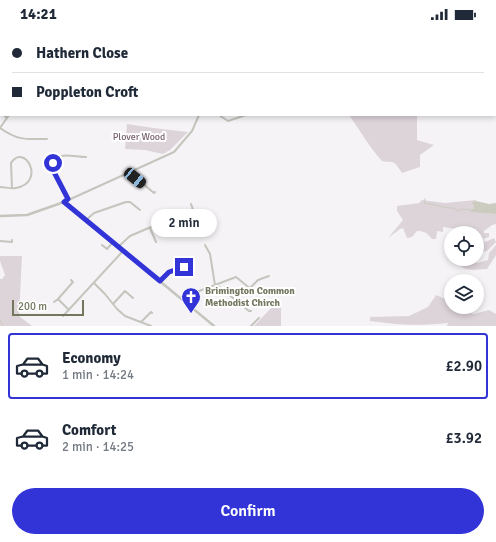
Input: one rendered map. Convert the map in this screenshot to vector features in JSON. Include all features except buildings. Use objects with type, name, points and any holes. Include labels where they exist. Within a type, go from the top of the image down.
[{"type":"street","points":[[0,216],[27,215],[64,202],[174,152],[192,131],[198,116]]},
{"type":"street","points":[[220,116],[228,121],[243,116]]},
{"type":"street","points":[[7,118],[0,128],[10,134],[19,138],[47,138]]},
{"type":"street","points":[[68,199],[54,172],[53,163],[61,156],[86,157]]},
{"type":"street","points":[[0,187],[12,188],[15,188],[25,184],[30,179],[30,163],[25,158],[12,160],[12,188]]},
{"type":"street","points":[[130,171],[135,178],[154,193],[155,192]]},
{"type":"street","points":[[64,202],[214,326]]},
{"type":"street","points":[[86,220],[94,212],[126,202],[130,202],[140,210]]},
{"type":"street","points":[[191,204],[197,220]]},
{"type":"street","points":[[118,247],[130,236],[193,210]]},
{"type":"street","points":[[178,216],[184,230]]},
{"type":"street","points":[[150,228],[156,242]]},
{"type":"street","points":[[0,241],[12,242],[12,240]]},
{"type":"street","points":[[102,245],[107,249],[113,242]]},
{"type":"street","points":[[205,244],[209,249],[216,285],[251,311]]},
{"type":"street","points":[[63,316],[123,251]]},
{"type":"street","points":[[174,262],[176,269]]},
{"type":"street","points":[[160,281],[169,272],[184,267]]},
{"type":"street","points":[[182,299],[186,296],[236,277],[251,289],[258,280],[269,276]]},
{"type":"street","points":[[54,302],[73,282],[71,280]]},
{"type":"street","points":[[94,283],[125,316],[151,326]]},
{"type":"street","points":[[113,304],[125,292],[133,298]]},
{"type":"street","points":[[58,299],[69,310]]},
{"type":"street","points":[[141,322],[150,312],[152,313]]},
{"type":"street","points":[[251,326],[260,318]]},
{"type":"green space","points":[[350,116],[417,116],[417,140],[434,145],[420,155],[420,167],[402,173],[394,162],[382,161]]},
{"type":"green space","name":"Plover Wood","points":[[127,124],[188,132],[170,150],[163,154],[145,150],[125,149]]},
{"type":"green space","points":[[422,200],[445,203],[476,200],[471,202],[474,208],[470,210],[496,214],[496,224],[484,231],[484,226],[444,226],[443,232],[437,231],[436,239],[432,239],[424,232],[417,231],[412,237],[407,238],[403,228],[388,238],[403,220],[397,211],[397,206],[419,203]]},
{"type":"green space","points":[[484,233],[489,233],[489,237],[484,239]]},
{"type":"green space","points":[[494,238],[496,242],[487,251],[484,252],[484,240],[485,242]]},
{"type":"green space","points":[[496,245],[496,255],[487,269],[475,270],[461,266],[484,266],[484,261],[488,260],[489,253]]},
{"type":"green space","points":[[0,256],[22,256],[19,316],[32,326],[0,326],[0,279],[2,279],[5,275],[0,261]]},
{"type":"green space","points":[[436,295],[444,298],[444,314],[484,314],[484,311],[489,310],[496,314],[496,326],[447,326],[448,323],[409,325],[370,321],[370,317],[409,316],[428,307]]},
{"type":"green space","points":[[278,301],[281,303],[281,326],[254,326]]},
{"type":"shaded area","points":[[476,201],[489,204],[496,203],[496,214],[471,212],[470,210],[474,208],[474,206],[471,202]]},
{"type":"waterway","points":[[425,199],[424,203],[455,208],[457,211],[463,209],[470,210]]},
{"type":"waterway","points":[[0,320],[3,326]]},
{"type":"place","name":"Brimington Common Methodist Chirch","points":[[191,314]]},
{"type":"route","points":[[53,163],[54,172],[68,199],[64,202],[160,281],[167,273],[184,267]]}]
